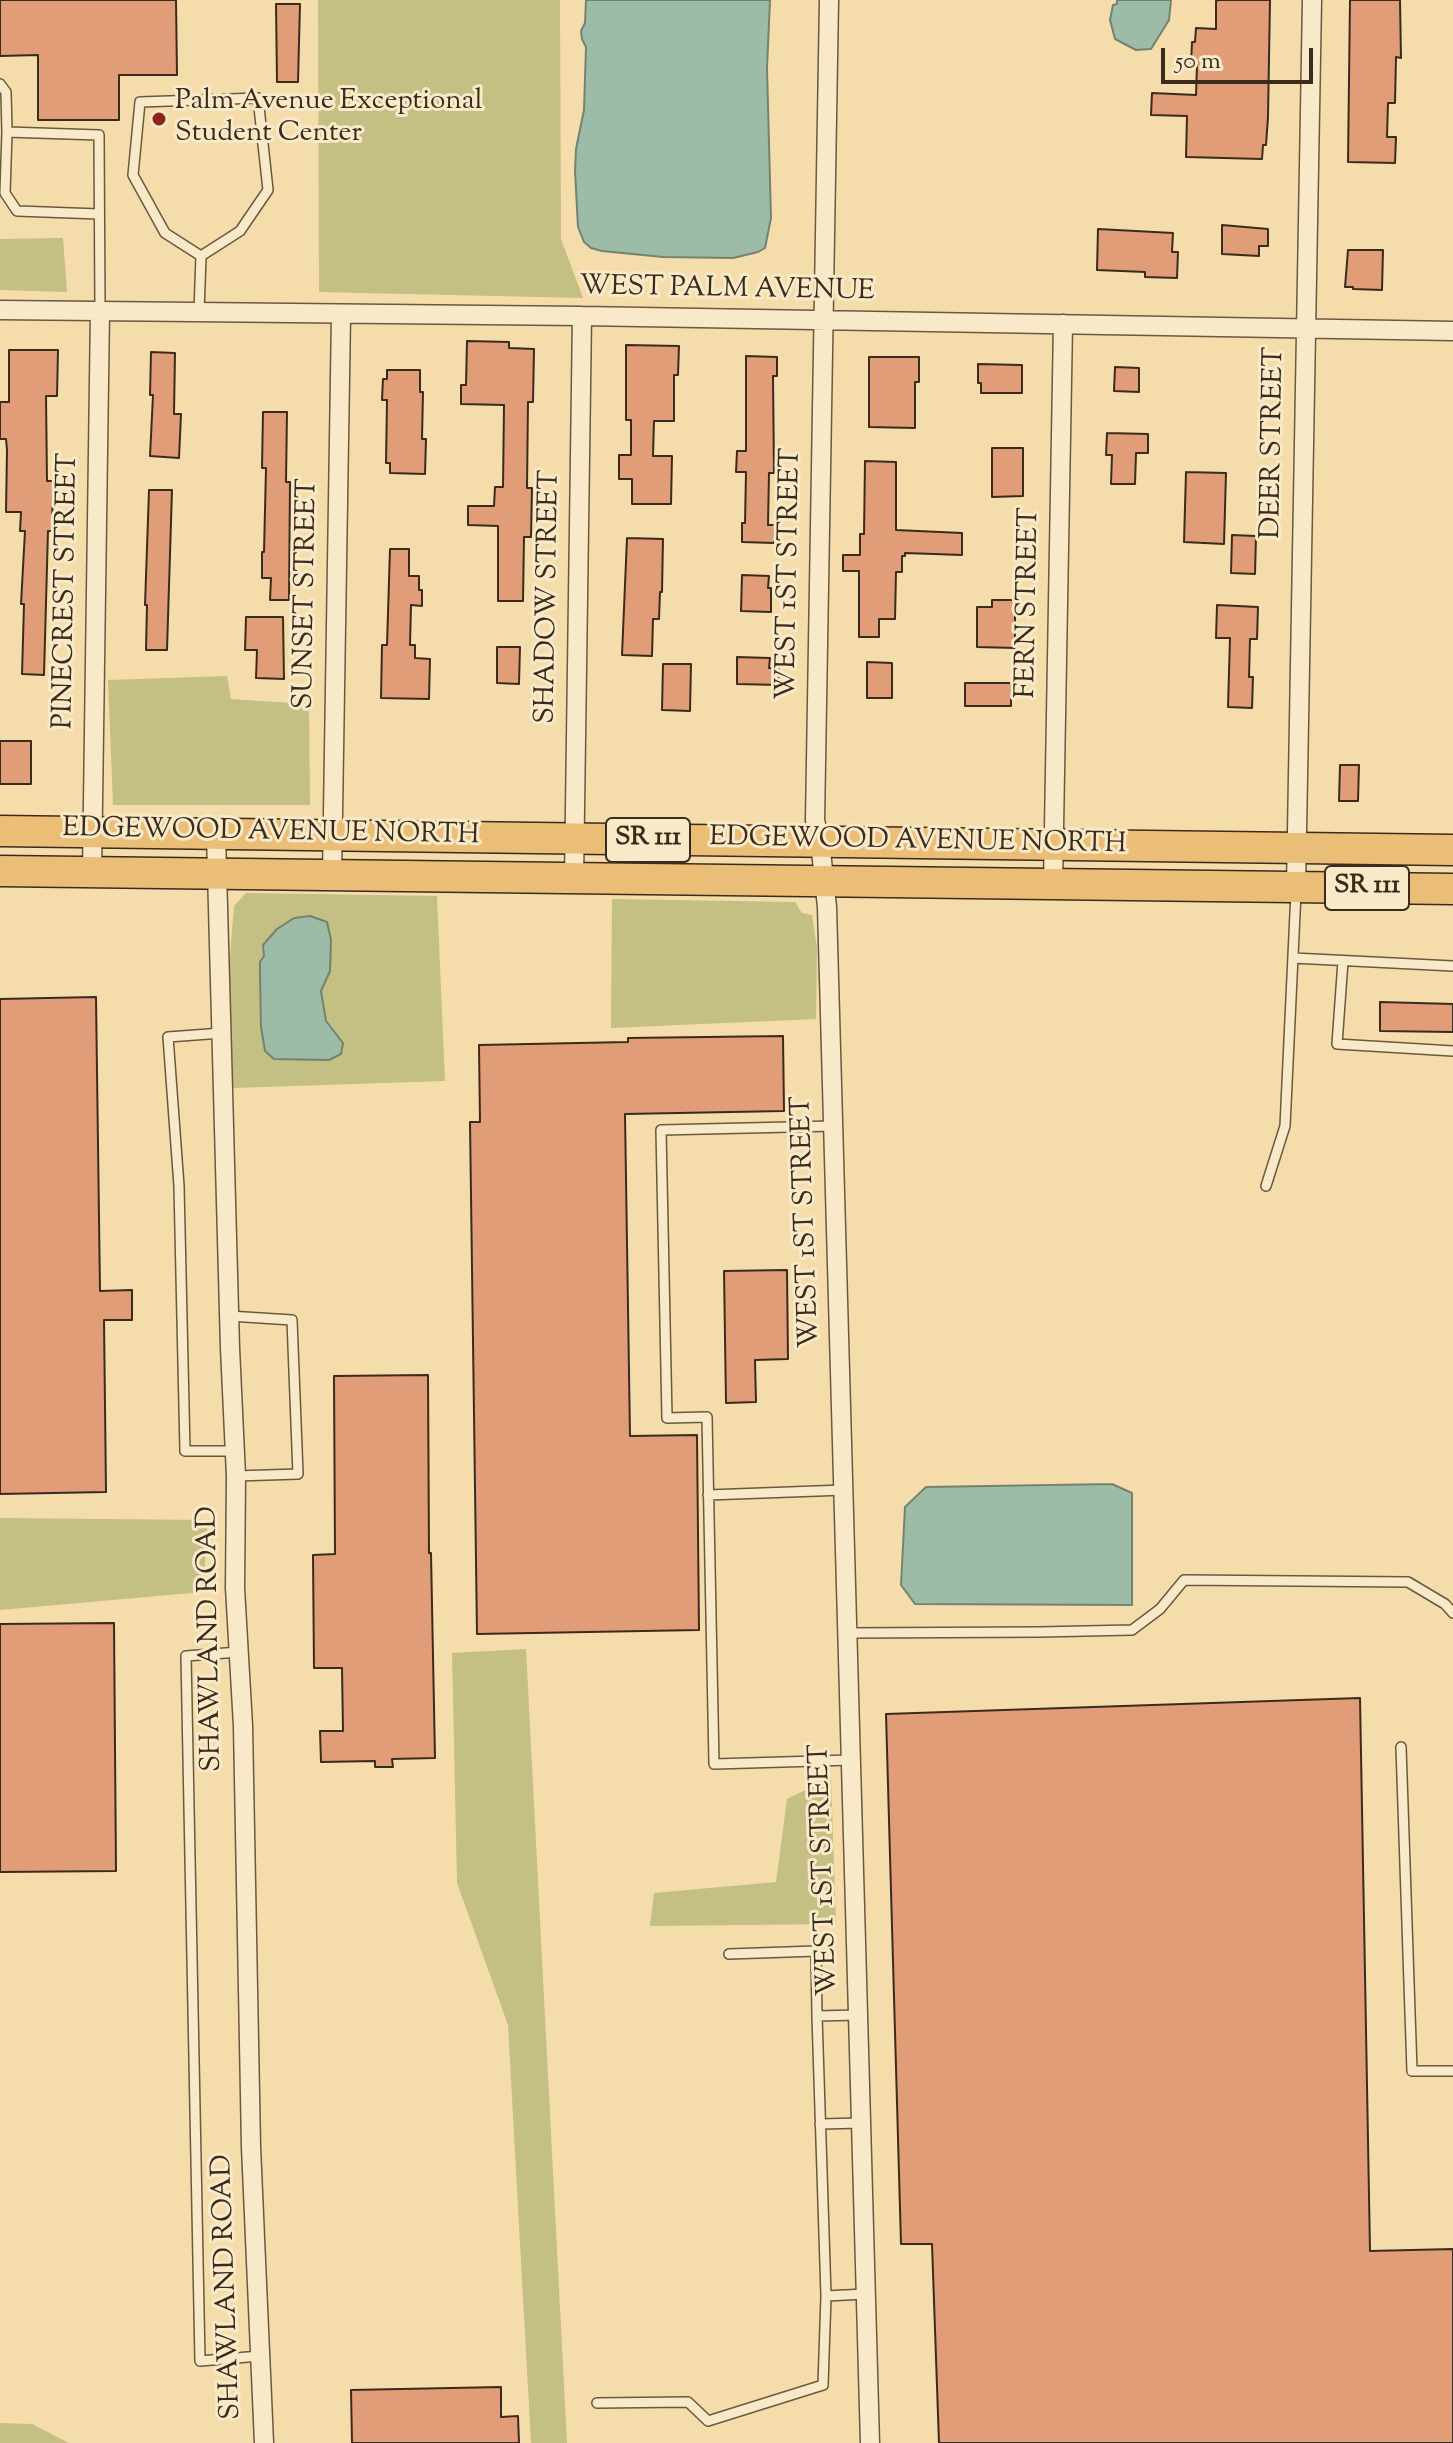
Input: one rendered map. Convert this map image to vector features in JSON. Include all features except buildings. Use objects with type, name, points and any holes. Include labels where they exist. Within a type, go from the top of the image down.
[{"type":"main road","name":"EDGEWOOD AVENUE NORTH","points":[[0,831],[1453,850]]},
{"type":"main road","name":"EDGEWOOD AVENUE NORTH","points":[[0,871],[1453,889]]},
{"type":"street","name":"WEST 1ST STREET","points":[[829,0],[815,820],[825,881],[870,2443]]},
{"type":"street","name":"DEER STREET","points":[[1296,887],[1312,0]]},
{"type":"street","name":"WEST PALM AVENUE","points":[[0,310],[582,316],[1453,331]]},
{"type":"street","name":"PINECREST STREET","points":[[92,872],[100,311]]},
{"type":"street","name":"SUNSET STREET","points":[[332,875],[341,315]]},
{"type":"street","name":"SHADOW STREET","points":[[574,878],[582,316]]},
{"type":"street","name":"FERN STREET","points":[[1053,883],[1063,324]]},
{"type":"street","name":"SHAWLAND ROAD","points":[[216,834],[236,1476],[235,1588],[243,1741],[251,2147],[264,2443]]},
{"type":"lane","points":[[0,84],[6,92],[5,193],[17,211],[99,214]]},
{"type":"lane","points":[[258,98],[268,190],[240,231],[201,256],[165,233],[133,175],[140,102],[258,98]]},
{"type":"lane","points":[[7,132],[99,135],[100,311]]},
{"type":"lane","points":[[199,312],[201,256]]},
{"type":"lane","points":[[1266,1186],[1285,1126],[1296,887]]},
{"type":"lane","points":[[1293,958],[1453,966]]},
{"type":"lane","points":[[1343,961],[1337,1044],[1453,1051]]},
{"type":"lane","points":[[222,1033],[168,1037],[179,1186],[185,1451],[235,1451]]},
{"type":"lane","points":[[833,1126],[661,1130],[667,1418],[707,1417],[714,1764],[851,1760]]},
{"type":"lane","points":[[229,1316],[292,1320],[298,1474],[236,1476]]},
{"type":"lane","points":[[708,1495],[844,1490]]},
{"type":"lane","points":[[848,1633],[1132,1630],[1160,1609],[1184,1580],[1408,1582],[1445,1604],[1453,1613]]},
{"type":"lane","points":[[239,1652],[186,1656],[200,2361],[260,2356]]},
{"type":"lane","points":[[1401,1747],[1412,2071],[1453,2071]]},
{"type":"lane","points":[[597,2403],[688,2402],[708,2421],[823,2385],[826,2296],[816,1951],[729,1954]]},
{"type":"lane","points":[[817,2016],[858,2015]]},
{"type":"lane","points":[[820,2124],[861,2123]]},
{"type":"lane","points":[[826,2296],[865,2294]]},
{"type":"shaded area","points":[[318,0],[560,0],[561,239],[583,298],[319,292]]},
{"type":"shaded area","points":[[586,0],[770,0],[767,68],[771,218],[765,248],[733,258],[663,257],[602,251],[584,242],[578,227],[575,171],[584,110],[586,47],[581,31],[585,23]]},
{"type":"shaded area","points":[[1117,0],[1171,0],[1169,20],[1151,49],[1136,50],[1115,39],[1110,20]]},
{"type":"shaded area","points":[[63,238],[67,292],[0,290],[0,239]]},
{"type":"shaded area","points":[[227,676],[231,699],[309,704],[310,805],[113,805],[108,680]]},
{"type":"shaded area","points":[[246,893],[437,896],[445,1081],[233,1088],[229,968],[234,906]],"holes":[[[264,957],[330,971],[321,991],[326,1021],[343,1043],[261,1027],[260,962]]]},
{"type":"shaded area","points":[[612,899],[795,902],[802,913],[812,915],[817,948],[816,1019],[611,1028]]},
{"type":"shaded area","points":[[310,916],[327,922],[331,940],[330,971],[321,991],[326,1021],[343,1043],[341,1054],[329,1060],[274,1059],[265,1051],[261,1027],[260,962],[264,956],[263,945],[277,929],[294,918]]},
{"type":"shaded area","points":[[1112,1484],[1132,1493],[1132,1605],[915,1604],[901,1585],[905,1507],[926,1487]]},
{"type":"shaded area","points":[[0,1518],[208,1520],[203,1592],[0,1610]]},
{"type":"shaded area","points":[[526,1649],[567,2443],[531,2443],[508,2025],[457,1883],[452,1653]]},
{"type":"shaded area","points":[[831,1777],[836,1924],[650,1926],[654,1893],[776,1882],[787,1799]]},
{"type":"shaded area","points":[[0,2423],[32,2424],[69,2443],[0,2443]]},
{"type":"place","name":"Palm Avenue Exceptional Student Center","points":[[159,119]]}]
